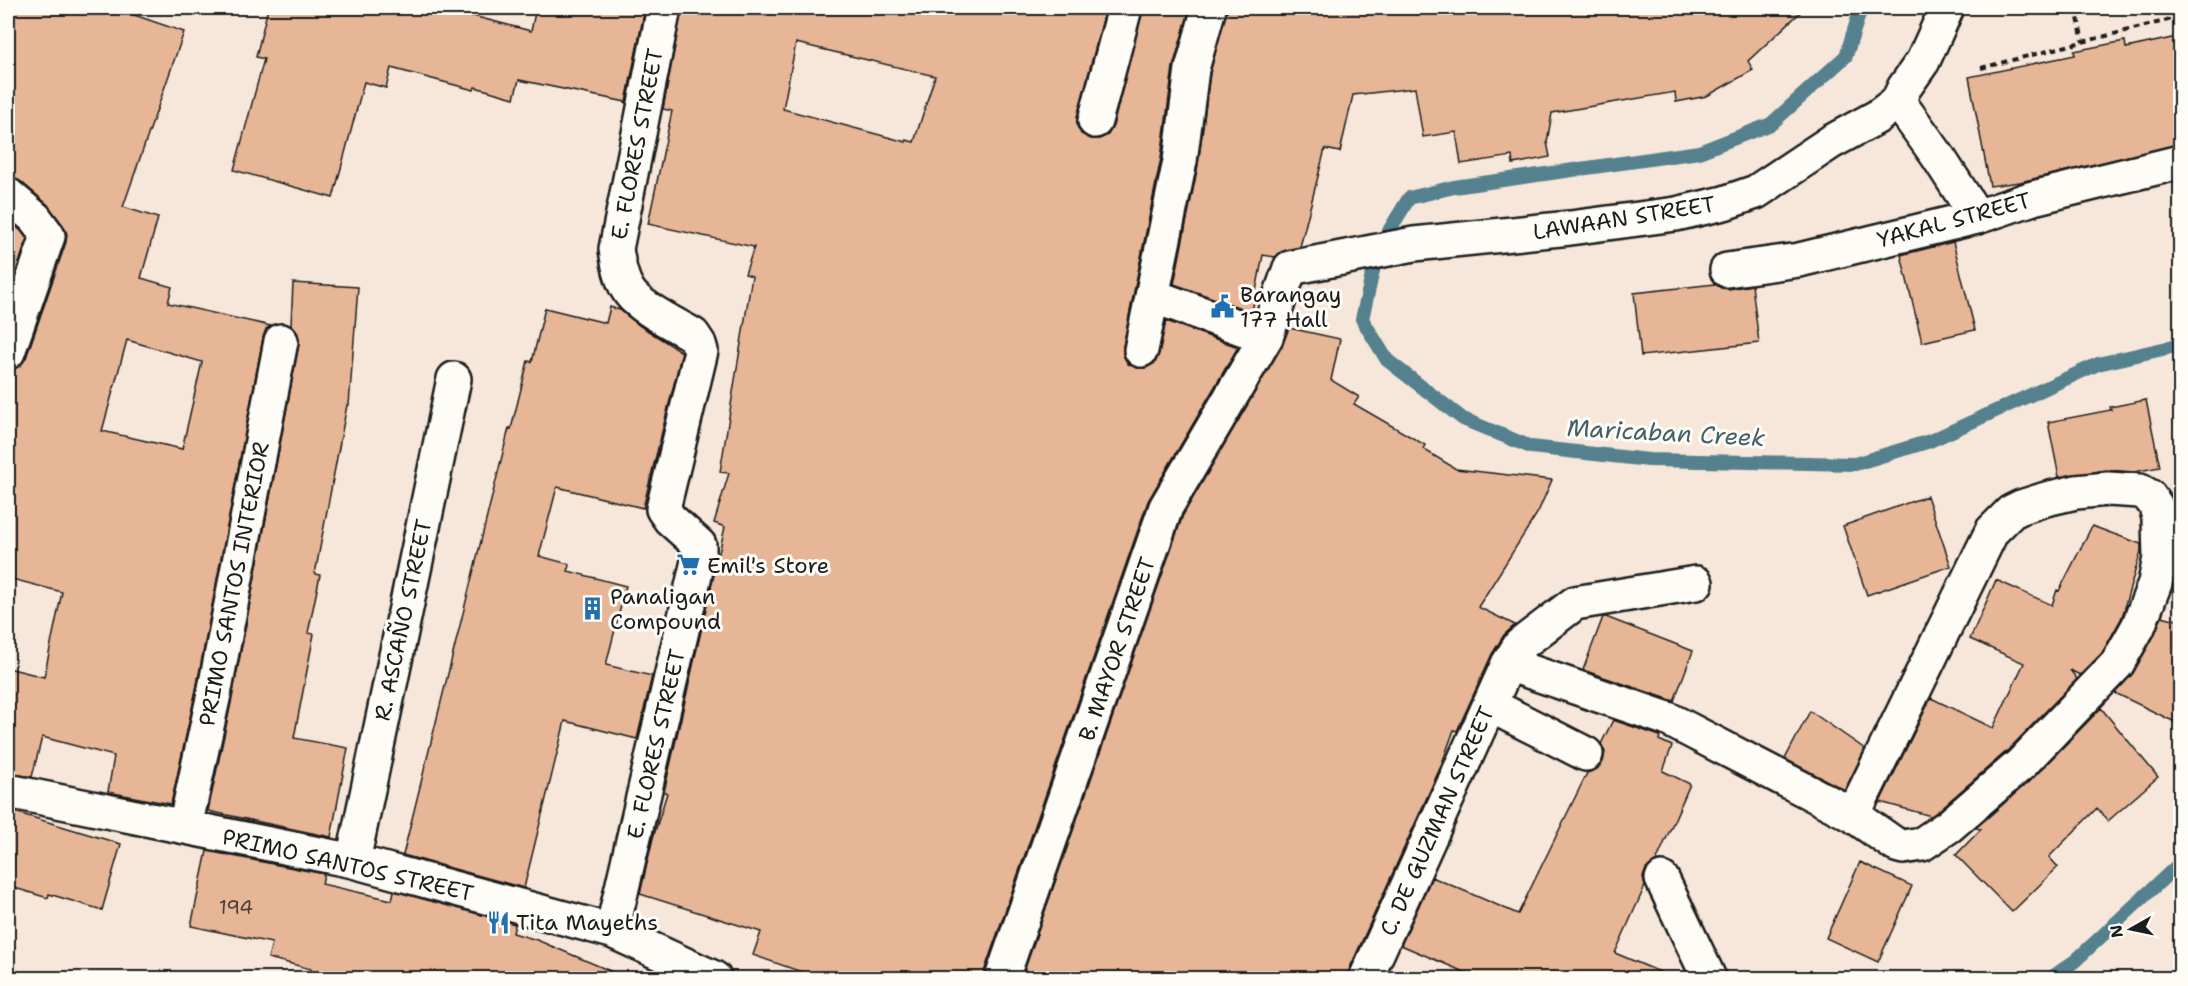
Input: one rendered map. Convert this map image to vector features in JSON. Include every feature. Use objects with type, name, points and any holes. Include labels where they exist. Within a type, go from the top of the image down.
[{"type":"street","name":"E. FLORES STREET","points":[[612,932],[699,557],[699,545],[670,519],[663,509],[701,351],[693,335],[636,300],[628,291],[616,249],[664,8]]},
{"type":"street","points":[[1095,121],[1125,8]]},
{"type":"street","points":[[1141,350],[1180,160],[1192,69],[1209,8]]},
{"type":"street","name":"LAWAAN STREET","points":[[1290,268],[1414,244],[1677,214],[1756,192],[1831,142],[1877,117],[1898,101],[1904,88],[1923,61],[1947,8]]},
{"type":"street","points":[[1898,101],[1937,155],[1977,217]]},
{"type":"street","name":"YAKAL STREET","points":[[1727,270],[1799,260],[1977,217],[2033,198],[2181,162]]},
{"type":"street","points":[[8,195],[35,218],[48,236],[8,352]]},
{"type":"street","name":"B. MAYOR STREET","points":[[1002,978],[1166,507],[1266,337],[1290,268]]},
{"type":"street","points":[[1153,296],[1266,337]]},
{"type":"street","name":"PRIMO SANTOS INTERIOR","points":[[185,827],[214,694],[281,341]]},
{"type":"street","name":"R. ASCAÑO STREET","points":[[352,861],[453,379]]},
{"type":"street","points":[[1508,664],[1668,719],[1853,815],[1896,845],[1916,846],[1928,841],[1949,826],[2021,764],[2117,664],[2138,627],[2155,583],[2160,558],[2159,518],[2156,506],[2149,496],[2128,489],[2076,492],[2021,507],[2000,522],[1992,531],[1853,815]]},
{"type":"street","name":"C. DE GUZMAN STREET","points":[[1366,978],[1508,664],[1520,645],[1575,603],[1696,583]]},
{"type":"street","points":[[1490,705],[1586,754]]},
{"type":"street","name":"PRIMO SANTOS STREET","points":[[8,791],[352,861],[612,932],[714,978]]},
{"type":"street","points":[[1662,879],[1709,978]]},
{"type":"path","points":[[2076,8],[2083,42]]},
{"type":"path","points":[[1981,68],[2181,17]]},
{"type":"building","points":[[8,8],[114,8],[184,32],[123,207],[158,218],[141,278],[172,287],[168,303],[271,326],[266,329],[263,338],[196,690],[171,804],[108,792],[114,756],[42,737],[32,777],[8,773],[8,668],[44,677],[62,592],[8,578],[8,370],[20,366],[26,358],[67,234],[47,204],[20,181],[8,177]],"holes":[[[127,340],[202,362],[182,449],[102,431]]]},
{"type":"building","points":[[268,8],[442,8],[531,31],[536,8],[645,8],[626,102],[519,80],[514,98],[391,68],[386,88],[364,82],[333,198],[234,170],[264,59],[256,57]]},
{"type":"building","points":[[682,8],[1106,8],[1077,117],[1077,126],[1081,134],[1091,139],[1099,139],[1108,135],[1113,126],[1143,8],[1190,8],[1173,67],[1161,158],[1123,355],[1128,364],[1137,368],[1146,368],[1155,363],[1166,321],[1238,347],[1148,501],[984,972],[984,978],[819,978],[753,955],[761,932],[640,894],[653,838],[667,793],[664,792],[725,527],[714,523],[729,473],[720,472],[752,276],[745,274],[754,247],[648,224],[672,111],[663,109]],"holes":[[[796,43],[935,76],[914,142],[906,140],[906,142],[783,109]]]},
{"type":"building","points":[[1227,8],[1805,8],[1748,61],[1753,70],[1707,96],[1676,102],[1675,92],[1552,113],[1547,142],[1550,157],[1513,164],[1512,156],[1461,164],[1456,132],[1423,137],[1415,88],[1353,95],[1340,152],[1325,149],[1300,247],[1286,250],[1275,257],[1263,255],[1252,312],[1174,284],[1198,165],[1210,73]]},
{"type":"building","points":[[2181,36],[2181,144],[2020,182],[1990,186],[1969,77],[2075,55],[2074,51],[2125,41],[2126,48]]},
{"type":"building","points":[[8,219],[27,239],[8,296]]},
{"type":"building","points":[[1953,242],[1975,330],[1922,342],[1901,255]]},
{"type":"building","points":[[293,283],[358,287],[349,405],[347,405],[315,574],[320,575],[308,633],[314,634],[294,738],[348,748],[331,837],[208,811],[232,698],[299,344],[298,334],[291,325]]},
{"type":"building","points":[[1715,284],[1729,289],[1752,285],[1759,343],[1641,356],[1634,293]]},
{"type":"building","points":[[610,307],[620,310],[640,326],[682,352],[643,508],[557,487],[539,556],[569,564],[568,571],[626,586],[606,665],[652,676],[637,739],[565,721],[524,888],[403,855],[509,428],[511,429],[528,361],[532,362],[545,308],[606,323]]},
{"type":"building","points":[[1289,328],[1340,339],[1331,380],[1359,397],[1354,404],[1425,445],[1423,449],[1456,469],[1552,480],[1538,512],[1478,607],[1515,625],[1504,635],[1492,654],[1457,731],[1454,730],[1441,766],[1347,978],[1022,977],[1183,515],[1282,346]]},
{"type":"building","points":[[2146,400],[2160,467],[2134,472],[2106,470],[2059,477],[2048,422],[2111,410],[2110,407]]},
{"type":"building","points":[[1927,496],[1951,566],[1867,595],[1843,526]]},
{"type":"building","points":[[2092,526],[2141,544],[2141,551],[2121,619],[2102,653],[2080,675],[2070,670],[2077,679],[2008,750],[1931,816],[1880,802],[1931,698],[1993,728],[2024,663],[1970,639],[1996,580],[2052,605],[2057,590],[2059,591]]},
{"type":"building","points":[[2162,616],[2181,621],[2181,725],[2115,693],[2133,673],[2154,636]]},
{"type":"building","points":[[1603,617],[1693,651],[1674,701],[1583,670]]},
{"type":"building","points":[[2101,708],[2158,777],[2108,821],[2097,808],[2049,857],[2058,867],[2012,912],[1956,855],[1981,829],[1976,828],[2034,777]]},
{"type":"building","points":[[1810,711],[1865,749],[1845,790],[1785,759]]},
{"type":"building","points":[[1613,720],[1660,736],[1659,740],[1672,746],[1663,771],[1690,784],[1656,862],[1646,869],[1643,877],[1645,886],[1615,953],[1674,978],[1478,978],[1401,945],[1432,877],[1518,914],[1587,773],[1597,769],[1603,762],[1605,752],[1601,744]]},
{"type":"building","points":[[8,810],[121,844],[102,910],[49,894],[48,898],[8,886]]},
{"type":"building","points":[[207,851],[324,874],[322,884],[392,900],[394,891],[515,924],[513,933],[537,940],[627,978],[310,978],[311,969],[268,958],[272,943],[191,926]]},
{"type":"building","points":[[1860,862],[1912,886],[1878,962],[1826,938]]},
{"type":"waterway","name":"Maricaban Creek","points":[[1861,8],[1846,56],[1771,124],[1699,152],[1454,187],[1409,198],[1378,249],[1362,319],[1387,360],[1463,419],[1531,447],[1649,460],[1855,464],[1930,441],[2098,364],[2180,345]]},
{"type":"waterway","name":"Maricaban Creek","points":[[2051,978],[2075,961],[2180,863]]},
{"type":"place","name":"Barangay 177 Hall","points":[[1222,307]]},
{"type":"place","name":"Emil's Store","points":[[689,565]]},
{"type":"place","name":"Panaligan Compound","points":[[592,609]]},
{"type":"place","name":"Tita Mayeths","points":[[498,922]]}]
